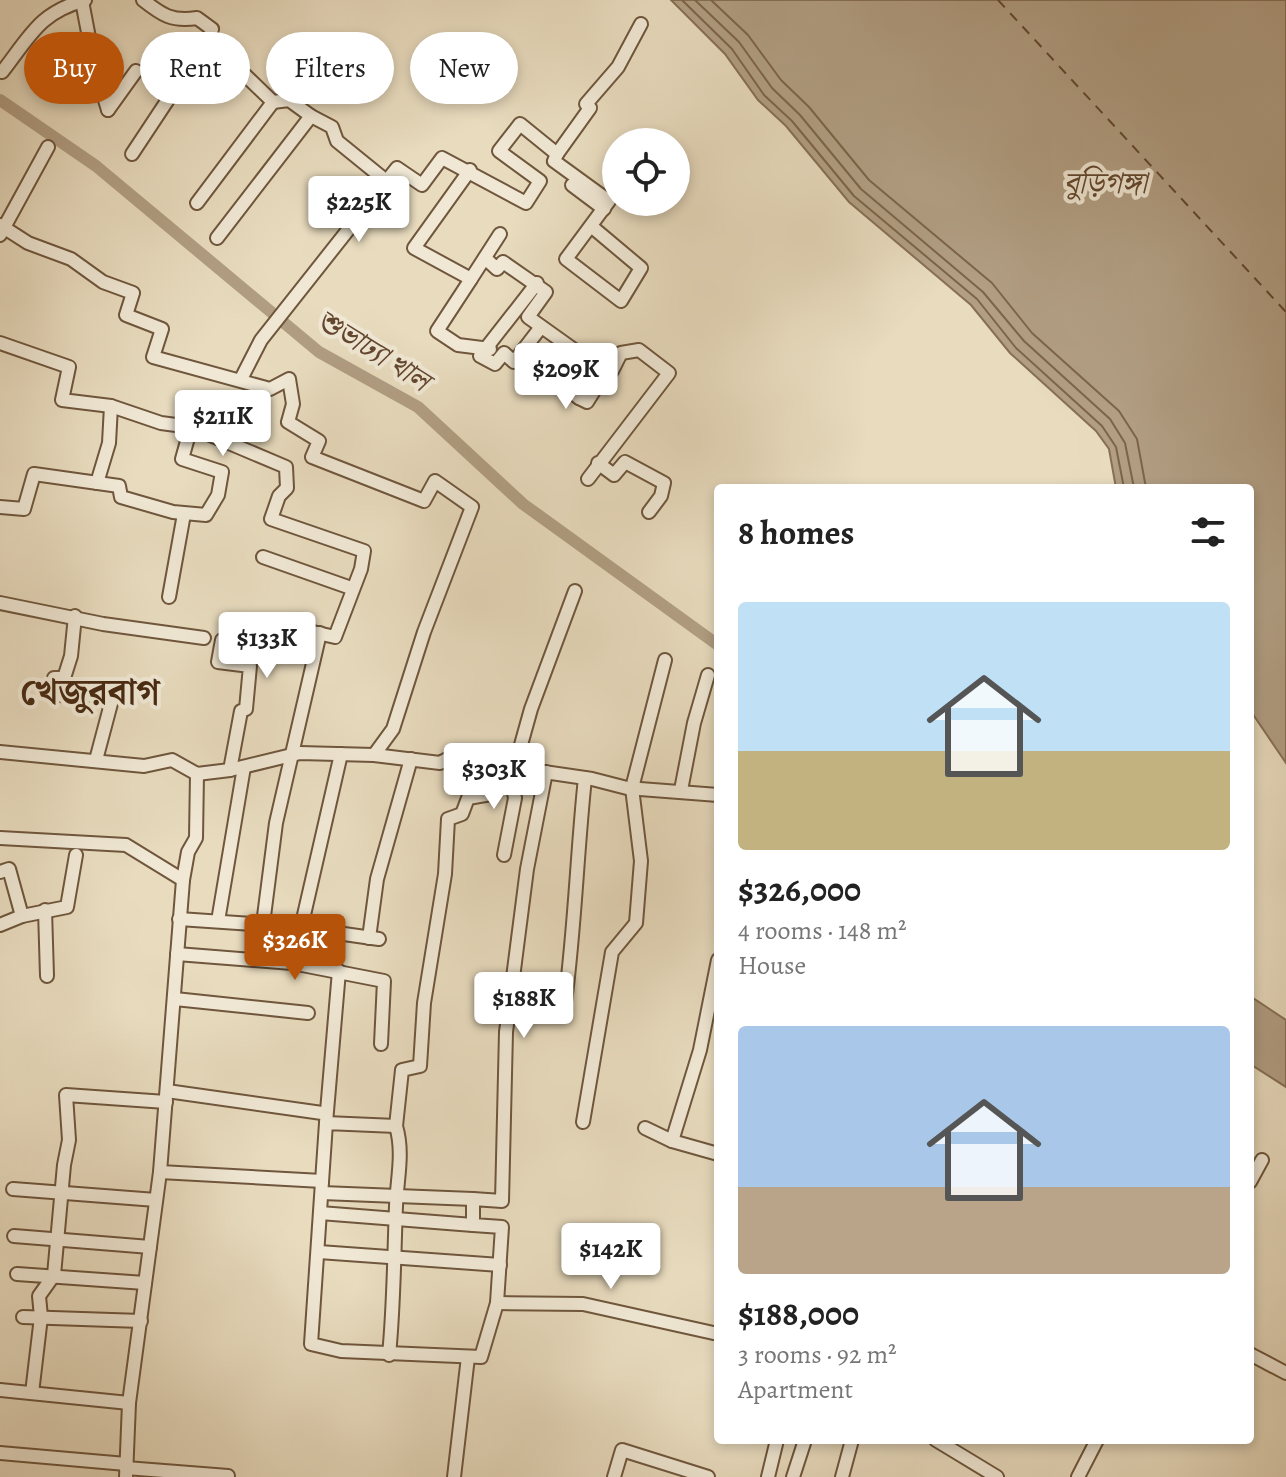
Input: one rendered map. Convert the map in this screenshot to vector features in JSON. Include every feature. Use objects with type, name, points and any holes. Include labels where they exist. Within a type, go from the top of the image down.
[{"type":"street","points":[[2,72],[56,8],[84,0],[94,64],[108,110],[136,71]]},
{"type":"street","points":[[143,0],[164,17],[179,21],[197,18],[212,29],[211,32]]},
{"type":"street","points":[[602,196],[554,161],[582,123],[590,108],[586,104],[626,54],[641,24]]},
{"type":"street","points":[[250,80],[266,95]]},
{"type":"street","points":[[132,154],[165,104]]},
{"type":"street","points":[[197,203],[271,104]]},
{"type":"street","points":[[294,104],[332,127],[337,141],[385,180]]},
{"type":"street","points":[[217,238],[311,116]]},
{"type":"street","points":[[241,379],[261,340],[397,168],[422,185],[442,158],[470,170],[526,203],[540,181],[499,151],[520,124],[557,154]]},
{"type":"street","points":[[48,147],[1,229],[71,259],[103,282],[133,293],[126,315],[162,329],[153,357],[270,389],[289,379],[293,404],[288,422],[319,441],[312,457],[424,501],[435,481],[472,507],[424,632],[393,729],[374,755]]},
{"type":"street","points":[[470,170],[414,248],[471,279]]},
{"type":"street","points":[[572,185],[602,208]]},
{"type":"street","points":[[591,226],[641,268],[621,301],[566,259],[591,226],[602,212]]},
{"type":"street","points":[[490,349],[458,345],[437,331],[500,234]]},
{"type":"street","points":[[485,258],[497,269],[503,262],[537,283],[546,292],[528,317],[599,366],[612,371],[621,353],[639,350],[669,373],[588,479]]},
{"type":"street","points":[[537,283],[490,349],[480,356],[495,364],[504,353],[514,362],[541,327]]},
{"type":"street","points":[[0,343],[69,367],[62,400],[111,406],[161,423],[191,427],[286,467],[287,488],[271,519],[364,551],[361,569],[351,588],[335,637],[273,623],[265,637],[238,629],[236,641],[222,640],[218,662],[250,666],[246,709],[241,711],[230,770]]},
{"type":"street","points":[[579,398],[587,402],[599,366]]},
{"type":"street","points":[[97,483],[109,443],[111,406]]},
{"type":"street","points":[[0,507],[24,509],[34,474],[119,486],[121,497],[184,514],[206,515],[218,495],[222,472],[182,459],[191,427]]},
{"type":"street","points":[[598,463],[614,475],[625,462],[664,483],[661,496],[649,512]]},
{"type":"street","points":[[169,597],[184,514]]},
{"type":"street","points":[[263,557],[351,588]]},
{"type":"street","points":[[508,766],[519,752],[531,709],[575,591]]},
{"type":"street","points":[[0,603],[204,638]]},
{"type":"street","points":[[75,616],[71,656],[64,678],[54,678],[55,695],[113,696],[96,760]]},
{"type":"street","points":[[263,924],[276,823],[320,633]]},
{"type":"street","points":[[583,1122],[612,952],[636,923],[641,861],[632,788],[665,660]]},
{"type":"street","points":[[681,790],[694,723],[708,675]]},
{"type":"street","points":[[0,752],[144,766],[172,760],[197,774],[230,770],[293,754],[374,755],[440,763],[449,758],[632,788],[714,794]]},
{"type":"street","points":[[301,928],[341,754]]},
{"type":"street","points":[[179,919],[263,924],[374,938],[377,879],[411,759]]},
{"type":"street","points":[[389,1355],[401,1145],[396,1126],[402,1070],[420,1066],[424,1003],[445,874],[448,819],[462,814],[468,798],[491,794],[495,781],[485,764]]},
{"type":"street","points":[[504,855],[515,798],[508,766]]},
{"type":"street","points":[[218,921],[244,767]]},
{"type":"street","points":[[160,1172],[397,1196],[502,1201],[506,1032],[527,869],[546,772]]},
{"type":"street","points":[[126,1470],[129,1403],[160,1172],[183,880],[188,852],[196,838],[197,774]]},
{"type":"street","points":[[565,1002],[575,933],[576,854],[585,778]]},
{"type":"street","points":[[0,838],[126,845],[183,880]]},
{"type":"street","points":[[0,925],[22,916],[67,907],[76,855]]},
{"type":"street","points":[[0,872],[9,869],[22,916]]},
{"type":"street","points":[[45,910],[47,976]]},
{"type":"street","points":[[177,954],[292,963],[384,981],[381,1044]]},
{"type":"street","points":[[320,1213],[502,1227],[497,1303],[481,1357],[389,1355],[341,1351],[311,1344],[319,1252],[320,1213],[322,1187],[324,1118],[339,971]]},
{"type":"street","points":[[672,1141],[700,1050],[714,980]]},
{"type":"street","points":[[175,999],[308,1013]]},
{"type":"street","points":[[32,1393],[41,1317],[39,1296],[54,1275],[69,1140],[66,1095],[166,1097],[396,1126]]},
{"type":"street","points":[[645,1128],[672,1141],[714,1153]]},
{"type":"street","points":[[1254,1175],[1262,1160]]},
{"type":"street","points":[[13,1189],[156,1200]]},
{"type":"street","points":[[473,1199],[473,1225]]},
{"type":"street","points":[[14,1236],[150,1247]]},
{"type":"street","points":[[319,1252],[500,1265]]},
{"type":"street","points":[[17,1274],[145,1283]]},
{"type":"street","points":[[497,1303],[583,1304],[714,1333]]},
{"type":"street","points":[[23,1317],[141,1321]]},
{"type":"street","points":[[1254,1356],[1286,1373]]},
{"type":"street","points":[[454,1477],[468,1357]]},
{"type":"street","points":[[0,1390],[129,1403]]},
{"type":"street","points":[[768,1477],[776,1444]]},
{"type":"street","points":[[793,1477],[804,1444]]},
{"type":"street","points":[[842,1477],[851,1444]]},
{"type":"street","points":[[943,1444],[997,1477]]},
{"type":"street","points":[[1078,1477],[1095,1444]]},
{"type":"street","points":[[614,1477],[622,1450],[687,1474],[708,1477]]},
{"type":"street","points":[[0,1453],[126,1470],[228,1476]]},
{"type":"water","name":"বুড়িগঙ্গা","points":[[671,0],[1286,0],[1286,763],[1254,716],[1254,484],[1115,484],[1109,449],[1096,431],[1010,353],[971,305],[849,202],[786,126],[758,100],[725,54]]},
{"type":"water","points":[[1254,999],[1286,1020],[1286,1087],[1254,1067]]},
{"type":"waterway","name":"শুভাঢ্যা খাল","points":[[0,100],[96,166],[319,352],[418,407],[523,504],[714,642]]},
{"type":"ferry route","points":[[998,0],[1286,312]]},
{"type":"district","name":"খেজুরবাগ","points":[[90,691]]}]
